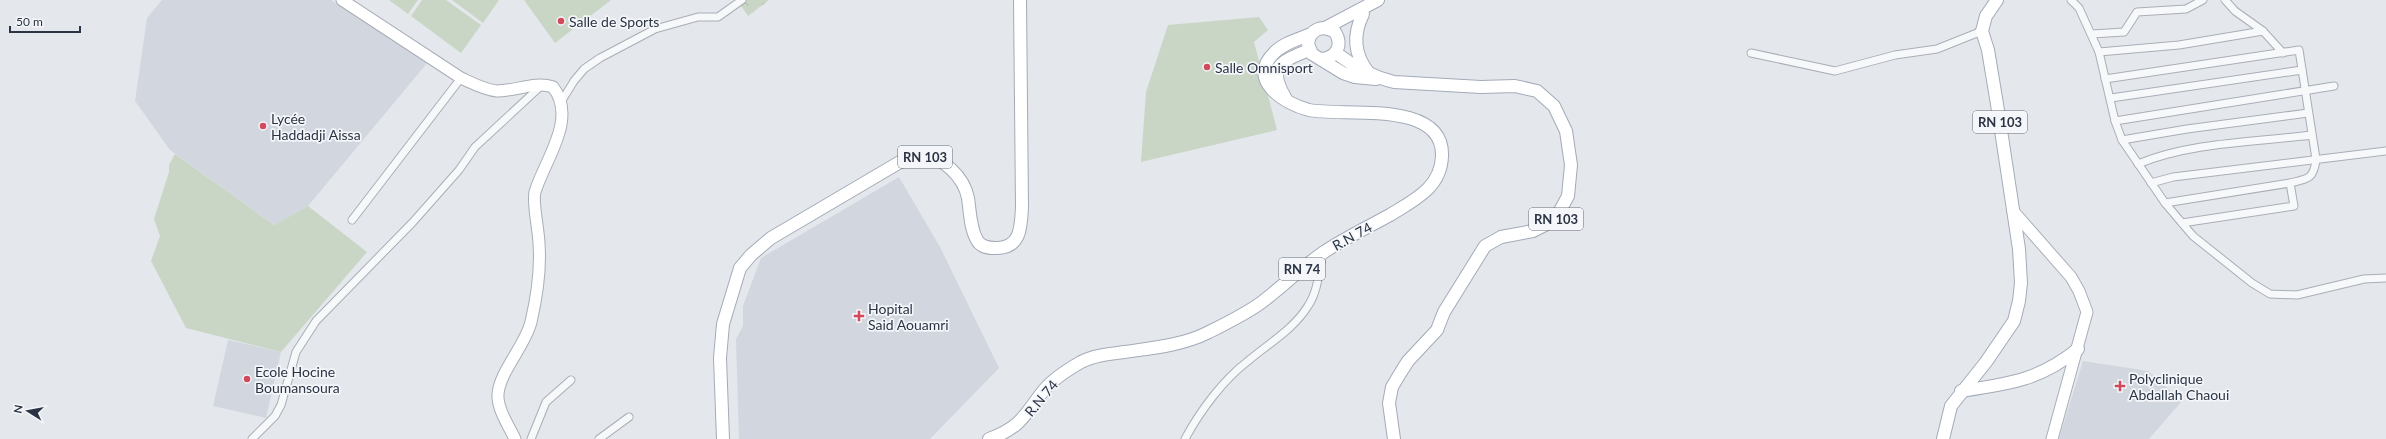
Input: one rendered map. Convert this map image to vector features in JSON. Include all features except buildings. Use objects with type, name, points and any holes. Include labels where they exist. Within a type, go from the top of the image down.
[{"type":"main road","name":"RN 103","points":[[723,439],[720,358],[723,324],[740,268],[751,255],[771,238],[900,162],[922,157],[940,161],[959,179],[967,196],[976,239],[982,245],[1000,248],[1009,247],[1015,241],[1019,231],[1022,207],[1020,0]]},
{"type":"main road","points":[[1982,31],[1986,16],[1997,0]]},
{"type":"main road","name":"R.N 74","points":[[1322,59],[1327,59],[1338,48],[1363,14],[1376,1]]},
{"type":"main road","name":"R.N 74","points":[[989,439],[1018,424],[1044,390],[1064,372],[1084,360],[1099,356],[1160,347],[1205,334],[1260,304],[1323,252],[1421,196],[1436,181],[1442,168],[1442,152],[1437,137],[1426,125],[1411,118],[1398,115],[1316,111],[1286,100],[1269,87],[1265,72],[1266,64],[1280,48],[1311,34],[1320,28],[1325,28],[1376,1]]},
{"type":"main road","points":[[1363,14],[1357,30],[1356,44],[1359,57],[1368,72]]},
{"type":"main road","points":[[1325,28],[1335,32],[1338,48]]},
{"type":"main road","name":"RN 103","points":[[1943,439],[1951,406],[1961,391],[1986,362],[2014,321],[2021,283],[2019,249],[1997,104],[1988,50],[1982,31]]},
{"type":"main road","points":[[1311,34],[1308,44],[1309,50],[1316,57],[1322,59]]},
{"type":"main road","name":"RN 103","points":[[1338,48],[1368,72],[1394,82],[1449,86],[1515,86],[1537,91],[1554,106],[1566,131],[1571,165],[1568,196],[1555,220],[1533,231],[1502,237],[1484,246],[1444,312],[1437,330],[1408,361],[1400,372],[1392,387],[1390,403],[1394,439]]},
{"type":"main road","points":[[1286,100],[1276,82],[1277,70],[1284,60],[1309,50]]},
{"type":"main road","name":"RN 103","points":[[1322,59],[1343,73],[1368,79],[1381,78]]},
{"type":"main road","points":[[1961,391],[2006,385],[2036,375],[2058,365],[2078,349]]},
{"type":"street","points":[[342,0],[461,78],[496,91],[544,84],[553,87],[561,102]]},
{"type":"street","points":[[515,439],[500,406],[498,394],[501,383],[525,339],[539,284],[540,245],[534,193],[557,143],[561,102],[574,81],[584,69],[600,58],[655,28],[698,17],[718,17],[742,0]]},
{"type":"street","points":[[2071,0],[2079,8],[2099,52],[2111,98],[2115,121],[2122,140],[2165,203],[2199,240],[2252,283],[2270,294],[2297,295],[2364,280],[2386,278]]},
{"type":"street","points":[[2092,34],[2124,32],[2137,12],[2186,9],[2203,0]]},
{"type":"street","points":[[2226,0],[2235,11],[2263,31],[2283,53]]},
{"type":"street","points":[[1751,53],[1835,71],[1896,55],[1937,49],[1982,31]]},
{"type":"street","points":[[2099,52],[2179,45],[2263,31]]},
{"type":"street","points":[[2105,79],[2299,50],[2304,91],[2316,159],[2314,172],[2307,179],[2290,183],[2165,203]]},
{"type":"street","points":[[2111,98],[2302,70]]},
{"type":"street","points":[[352,220],[461,78]]},
{"type":"street","points":[[252,439],[275,416],[281,405],[296,352],[316,321],[413,222],[458,170],[475,147],[544,84]]},
{"type":"street","points":[[2115,121],[2334,86]]},
{"type":"street","points":[[2122,140],[2187,129],[2308,113]]},
{"type":"street","points":[[2138,164],[2162,154],[2186,150],[2312,135]]},
{"type":"street","points":[[2151,183],[2173,177],[2386,151]]},
{"type":"street","points":[[2182,223],[2294,206],[2290,183]]},
{"type":"street","points":[[2013,211],[2071,277],[2079,291],[2087,312],[2052,439]]},
{"type":"street","points":[[1185,439],[1226,382],[1247,362],[1283,334],[1300,318],[1315,293],[1323,252]]},
{"type":"street","points":[[531,439],[546,402],[571,380]]},
{"type":"street","points":[[601,437],[629,417]]},
{"type":"street","points":[[601,437],[611,439]]},
{"type":"shaded area","name":"Lycée Haddadji Aissa","points":[[162,0],[331,0],[428,62],[308,206],[274,225],[170,150],[135,101],[147,18]]},
{"type":"shaded area","name":"Hopital Said Aouamri","points":[[899,177],[940,247],[999,368],[930,439],[739,439],[736,339],[743,326],[743,306],[761,258]]},
{"type":"shaded area","name":"Ecole Hocine Boumansoura","points":[[228,340],[281,352],[266,418],[213,406]]},
{"type":"shaded area","name":"Polyclinique Abdallah Chaoui","points":[[2083,361],[2148,371],[2182,401],[2149,439],[2059,439]]},
{"type":"green space","points":[[389,0],[418,0],[408,14]]},
{"type":"green space","points":[[422,0],[446,0],[481,25],[461,53],[411,16]]},
{"type":"green space","points":[[452,0],[499,0],[483,23]]},
{"type":"green space","name":"Salle de Sports","points":[[524,0],[611,0],[555,43]]},
{"type":"green space","points":[[737,0],[769,0],[748,16]]},
{"type":"green space","name":"Salle Omnisport","points":[[1259,17],[1268,30],[1254,42],[1277,130],[1141,162],[1146,92],[1168,25]]},
{"type":"green space","points":[[175,154],[274,225],[308,206],[367,252],[281,352],[186,328],[151,261],[160,236],[154,219],[169,172],[169,165]]},
{"type":"place","name":"Salle de Sports","points":[[561,21]]},
{"type":"place","name":"Salle Omnisport","points":[[1207,67]]},
{"type":"place","name":"Lycée Haddadji Aissa","points":[[263,126]]},
{"type":"place","name":"Hopital Said Aouamri","points":[[859,316]]},
{"type":"place","name":"Ecole Hocine Boumansoura","points":[[247,379]]},
{"type":"place","name":"Polyclinique Abdallah Chaoui","points":[[2120,386]]}]
